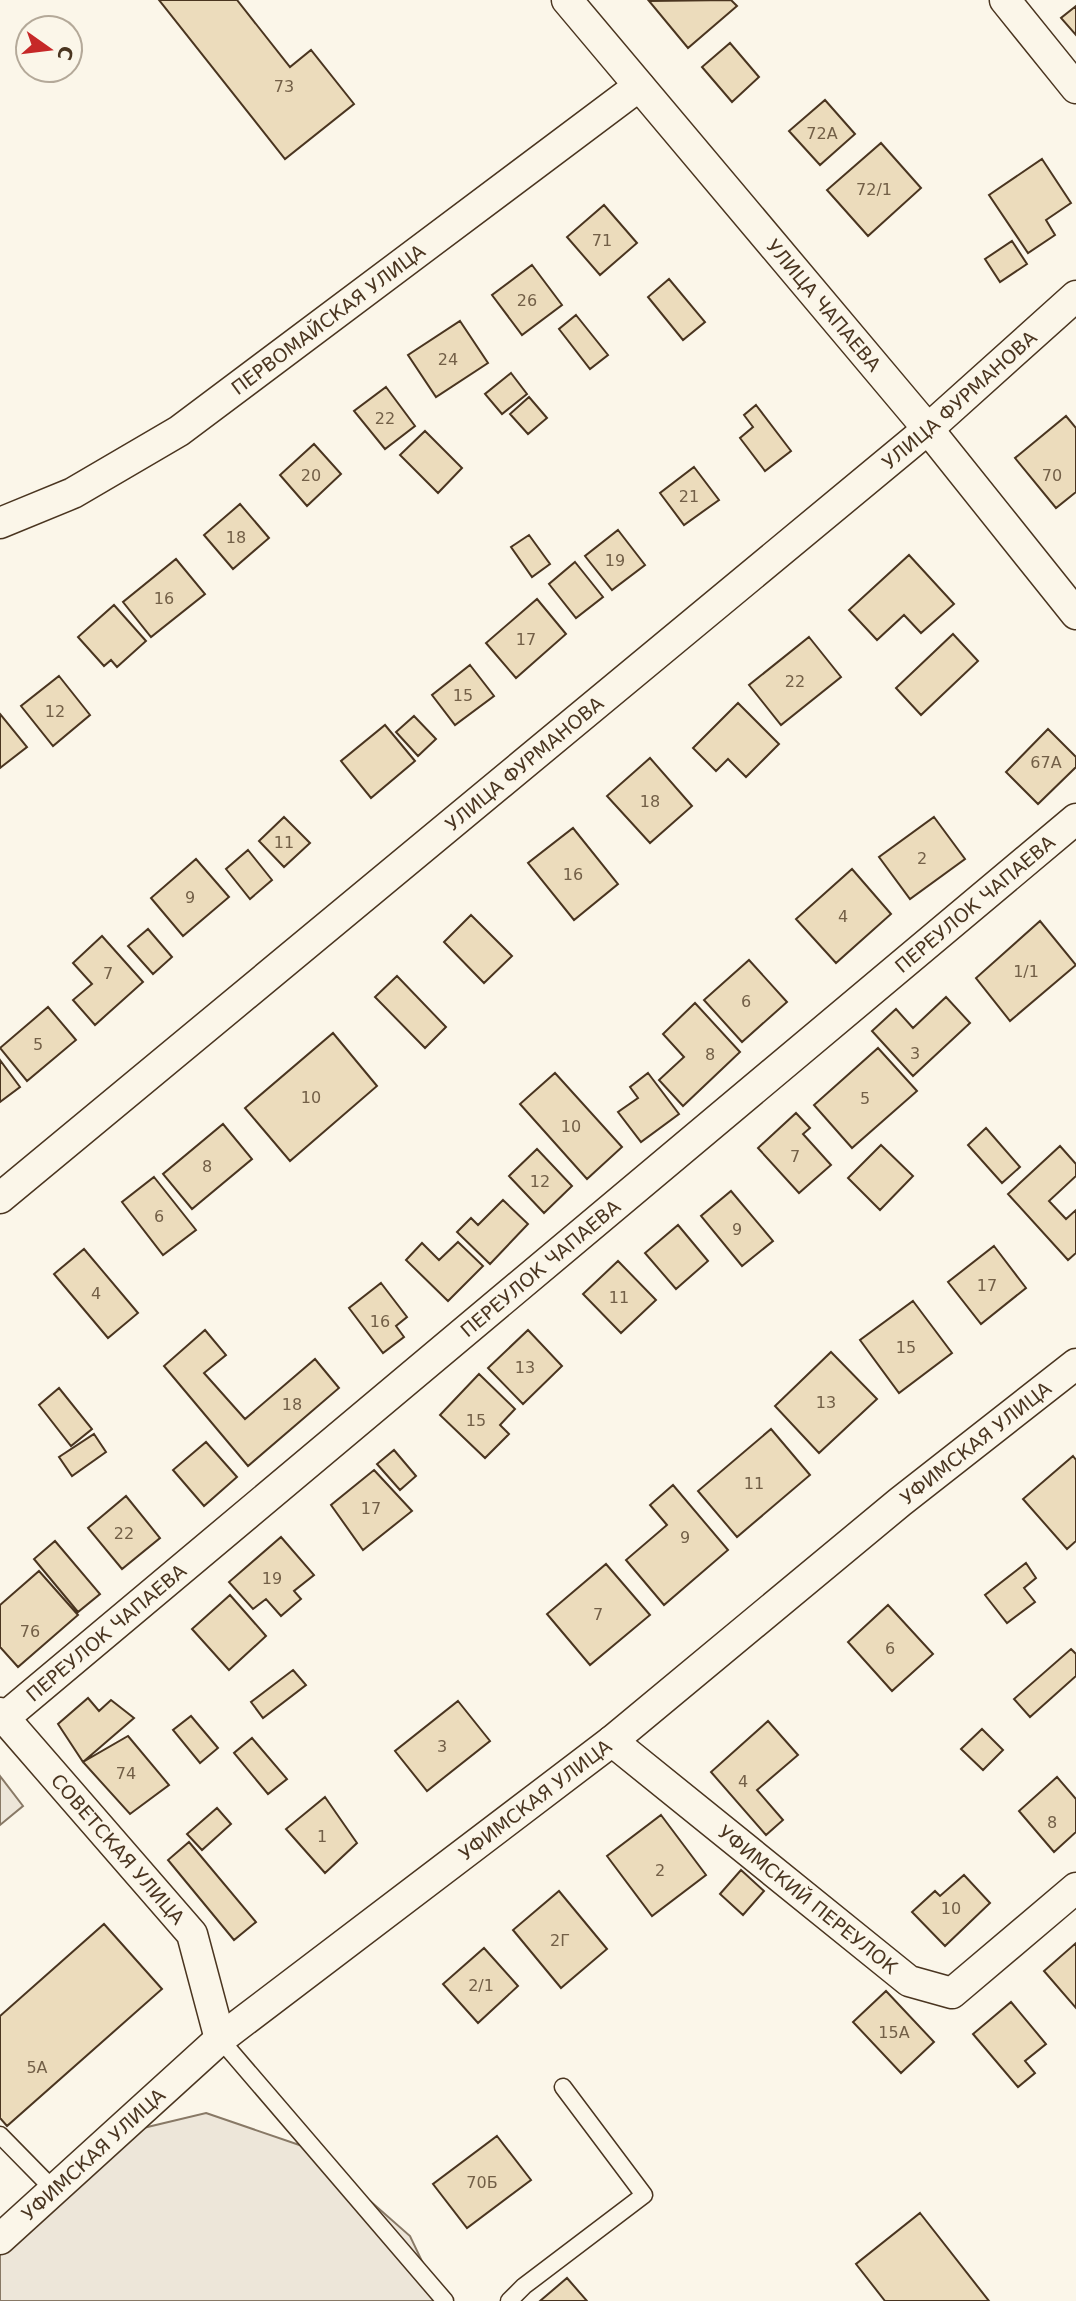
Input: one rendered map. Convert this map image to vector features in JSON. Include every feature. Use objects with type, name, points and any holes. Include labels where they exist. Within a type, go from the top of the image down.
[{"type":"street","name":"УЛИЦА ЧАПАЕВА","points":[[568,0],[928,429],[1076,614]]},
{"type":"street","points":[[1005,0],[1076,88]]},
{"type":"street","name":"ПЕРВОМАЙСКАЯ УЛИЦА","points":[[0,523],[73,493],[179,431],[639,86]]},
{"type":"street","name":"УЛИЦА ФУРМАНОВА","points":[[0,1198],[928,429],[1076,296]]},
{"type":"street","name":"УЛИЦА ФУРМАНОВА","points":[[1042,325],[1076,328]]},
{"type":"street","name":"ПЕРЕУЛОК ЧАПАЕВА","points":[[2,1715],[1076,819]]},
{"type":"street","name":"УФИМСКАЯ УЛИЦА","points":[[0,2239],[220,2039],[612,1741],[900,1503],[1076,1364]]},
{"type":"street","name":"СОВЕТСКАЯ УЛИЦА","points":[[2,1715],[192,1934],[220,2039]]},
{"type":"street","name":"УФИМСКИЙ ПЕРЕУЛОК","points":[[612,1741],[909,1981],[953,1993],[1076,1888]]},
{"type":"lane","points":[[220,2039],[445,2301]]},
{"type":"lane","points":[[509,2301],[524,2286],[644,2195],[563,2087]]},
{"type":"lane","points":[[0,2135],[54,2190]]},
{"type":"shaded area","points":[[0,1776],[23,1806],[0,1825]]},
{"type":"shaded area","points":[[206,2113],[311,2149],[410,2236],[441,2301],[0,2301],[0,2254],[28,2224],[135,2130]]},
{"type":"building","points":[[159,0],[237,0],[290,67],[311,50],[354,104],[285,159]]},
{"type":"building","points":[[731,0],[737,6],[688,48],[649,1]]},
{"type":"building","points":[[1076,6],[1076,35],[1061,18]]},
{"type":"building","points":[[730,43],[759,77],[732,102],[702,67]]},
{"type":"building","points":[[825,100],[855,134],[820,165],[789,131]]},
{"type":"building","points":[[881,143],[921,188],[868,236],[827,190]]},
{"type":"building","points":[[1042,159],[1071,203],[1046,220],[1055,235],[1028,253],[989,195]]},
{"type":"building","points":[[604,205],[637,243],[600,275],[567,237]]},
{"type":"building","points":[[1012,241],[1027,264],[1000,282],[985,259]]},
{"type":"building","points":[[532,265],[562,305],[522,335],[492,295]]},
{"type":"building","points":[[669,279],[705,322],[683,340],[648,297]]},
{"type":"building","points":[[576,315],[608,355],[590,369],[559,329]]},
{"type":"building","points":[[460,321],[488,363],[436,397],[408,355]]},
{"type":"building","points":[[511,373],[527,394],[502,414],[485,394]]},
{"type":"building","points":[[386,387],[415,426],[385,449],[354,411]]},
{"type":"building","points":[[529,397],[547,418],[528,434],[510,414]]},
{"type":"building","points":[[756,405],[791,451],[765,471],[740,438],[753,427],[744,415]]},
{"type":"building","points":[[1066,416],[1076,428],[1076,492],[1056,508],[1015,458]]},
{"type":"building","points":[[425,431],[462,468],[438,493],[400,455]]},
{"type":"building","points":[[314,444],[341,474],[307,506],[280,475]]},
{"type":"building","points":[[694,467],[719,500],[684,525],[660,493]]},
{"type":"building","points":[[240,504],[269,538],[233,569],[204,535]]},
{"type":"building","points":[[618,530],[645,565],[612,590],[585,556]]},
{"type":"building","points":[[529,535],[550,564],[532,577],[511,547]]},
{"type":"building","points":[[909,555],[954,604],[921,633],[904,615],[877,640],[849,610]]},
{"type":"building","points":[[176,559],[205,594],[151,637],[123,602]]},
{"type":"building","points":[[575,562],[603,597],[576,618],[549,584]]},
{"type":"building","points":[[537,599],[566,634],[516,678],[486,643]]},
{"type":"building","points":[[114,605],[146,641],[117,667],[111,660],[104,666],[78,637]]},
{"type":"building","points":[[953,634],[978,661],[921,715],[896,688]]},
{"type":"building","points":[[809,637],[841,677],[781,725],[749,685]]},
{"type":"building","points":[[470,665],[494,696],[455,725],[432,695]]},
{"type":"building","points":[[59,676],[90,715],[53,746],[21,706]]},
{"type":"building","points":[[738,703],[779,744],[746,777],[728,759],[716,771],[693,748]]},
{"type":"building","points":[[0,714],[27,747],[0,768]]},
{"type":"building","points":[[414,716],[436,739],[418,756],[396,732]]},
{"type":"building","points":[[385,725],[415,761],[371,798],[341,761]]},
{"type":"building","points":[[1048,729],[1076,757],[1076,767],[1038,804],[1006,772]]},
{"type":"building","points":[[650,758],[692,806],[650,843],[607,796]]},
{"type":"building","points":[[284,817],[310,843],[284,867],[259,841]]},
{"type":"building","points":[[934,817],[965,859],[910,899],[879,857]]},
{"type":"building","points":[[573,828],[618,884],[574,920],[528,863]]},
{"type":"building","points":[[248,850],[272,880],[250,899],[226,869]]},
{"type":"building","points":[[196,859],[229,897],[183,936],[151,898]]},
{"type":"building","points":[[852,869],[891,914],[836,963],[796,919]]},
{"type":"building","points":[[471,915],[512,956],[484,983],[444,942]]},
{"type":"building","points":[[1040,921],[1076,965],[1010,1021],[976,978]]},
{"type":"building","points":[[148,929],[172,957],[153,974],[128,946]]},
{"type":"building","points":[[102,936],[143,982],[95,1025],[73,1000],[92,984],[73,963]]},
{"type":"building","points":[[749,960],[787,1002],[742,1042],[704,1000]]},
{"type":"building","points":[[397,976],[446,1027],[425,1048],[375,997]]},
{"type":"building","points":[[946,997],[970,1023],[913,1076],[872,1031],[896,1009],[913,1028]]},
{"type":"building","points":[[695,1003],[740,1052],[683,1106],[659,1080],[684,1057],[663,1034]]},
{"type":"building","points":[[48,1007],[76,1040],[27,1081],[0,1048]]},
{"type":"building","points":[[333,1033],[377,1086],[290,1161],[245,1108]]},
{"type":"building","points":[[878,1048],[917,1091],[852,1148],[814,1105]]},
{"type":"building","points":[[0,1060],[20,1087],[0,1102]]},
{"type":"building","points":[[555,1073],[622,1147],[587,1179],[520,1104]]},
{"type":"building","points":[[648,1073],[679,1114],[641,1142],[618,1112],[638,1098],[630,1087]]},
{"type":"building","points":[[796,1113],[810,1128],[803,1134],[831,1165],[799,1193],[758,1148]]},
{"type":"building","points":[[223,1124],[252,1159],[192,1209],[163,1174]]},
{"type":"building","points":[[986,1128],[1020,1167],[1002,1183],[968,1145]]},
{"type":"building","points":[[881,1145],[913,1176],[880,1210],[848,1178]]},
{"type":"building","points":[[1060,1146],[1076,1164],[1076,1176],[1049,1201],[1066,1219],[1076,1210],[1076,1253],[1068,1260],[1008,1194]]},
{"type":"building","points":[[537,1149],[572,1186],[544,1213],[509,1176]]},
{"type":"building","points":[[154,1177],[196,1230],[163,1255],[122,1202]]},
{"type":"building","points":[[731,1191],[773,1241],[742,1266],[701,1216]]},
{"type":"building","points":[[503,1200],[528,1224],[490,1264],[457,1232],[471,1218],[478,1225]]},
{"type":"building","points":[[678,1225],[708,1261],[676,1289],[645,1253]]},
{"type":"building","points":[[458,1242],[483,1266],[448,1301],[406,1260],[422,1243],[439,1260]]},
{"type":"building","points":[[994,1246],[1026,1288],[981,1324],[948,1282]]},
{"type":"building","points":[[84,1249],[138,1313],[108,1338],[54,1274]]},
{"type":"building","points":[[618,1261],[656,1300],[621,1333],[583,1294]]},
{"type":"building","points":[[381,1283],[407,1317],[396,1326],[404,1337],[383,1353],[349,1308]]},
{"type":"building","points":[[913,1301],[952,1353],[899,1393],[860,1340]]},
{"type":"building","points":[[205,1330],[226,1355],[204,1373],[245,1419],[315,1359],[339,1388],[248,1466],[164,1366]]},
{"type":"building","points":[[528,1330],[562,1366],[523,1404],[488,1368]]},
{"type":"building","points":[[831,1352],[877,1399],[819,1453],[775,1406]]},
{"type":"building","points":[[479,1374],[515,1409],[500,1425],[509,1434],[485,1458],[440,1415]]},
{"type":"building","points":[[59,1388],[92,1429],[71,1446],[39,1405]]},
{"type":"building","points":[[771,1429],[810,1475],[737,1537],[698,1491]]},
{"type":"building","points":[[94,1434],[106,1452],[72,1476],[59,1457]]},
{"type":"building","points":[[206,1442],[237,1477],[204,1506],[173,1470]]},
{"type":"building","points":[[394,1450],[416,1476],[400,1490],[377,1464]]},
{"type":"building","points":[[1073,1456],[1076,1460],[1076,1541],[1067,1549],[1023,1499]]},
{"type":"building","points":[[374,1470],[412,1511],[363,1550],[331,1505]]},
{"type":"building","points":[[673,1485],[728,1550],[664,1605],[626,1560],[667,1525],[650,1505]]},
{"type":"building","points":[[126,1496],[160,1538],[122,1569],[88,1528]]},
{"type":"building","points":[[281,1537],[314,1575],[294,1591],[301,1599],[281,1616],[266,1599],[253,1609],[229,1582]]},
{"type":"building","points":[[55,1541],[100,1594],[78,1612],[34,1559]]},
{"type":"building","points":[[1026,1563],[1036,1578],[1024,1588],[1035,1602],[1007,1623],[985,1595]]},
{"type":"building","points":[[606,1564],[650,1615],[590,1665],[547,1614]]},
{"type":"building","points":[[39,1571],[78,1615],[18,1667],[0,1647],[0,1605]]},
{"type":"building","points":[[230,1595],[266,1636],[229,1670],[192,1629]]},
{"type":"building","points":[[888,1605],[933,1654],[892,1691],[848,1642]]},
{"type":"building","points":[[1071,1649],[1076,1654],[1076,1676],[1030,1717],[1014,1699]]},
{"type":"building","points":[[293,1670],[306,1685],[263,1718],[251,1702]]},
{"type":"building","points":[[88,1698],[99,1711],[111,1700],[134,1718],[83,1762],[58,1724]]},
{"type":"building","points":[[458,1701],[490,1741],[427,1791],[395,1751]]},
{"type":"building","points":[[191,1716],[218,1748],[200,1763],[173,1730]]},
{"type":"building","points":[[768,1721],[798,1755],[757,1790],[783,1820],[766,1835],[711,1772]]},
{"type":"building","points":[[982,1729],[1003,1750],[983,1770],[961,1749]]},
{"type":"building","points":[[128,1736],[169,1785],[130,1814],[83,1762]]},
{"type":"building","points":[[252,1738],[287,1779],[268,1794],[234,1753]]},
{"type":"building","points":[[1057,1777],[1076,1799],[1076,1832],[1054,1852],[1019,1811]]},
{"type":"building","points":[[325,1797],[357,1843],[325,1873],[286,1829]]},
{"type":"building","points":[[217,1808],[231,1824],[202,1850],[187,1834]]},
{"type":"building","points":[[661,1815],[706,1875],[652,1916],[607,1856]]},
{"type":"building","points":[[189,1842],[256,1922],[234,1940],[168,1860]]},
{"type":"building","points":[[741,1870],[764,1891],[743,1915],[720,1894]]},
{"type":"building","points":[[964,1875],[990,1903],[945,1946],[912,1912],[935,1891],[940,1896]]},
{"type":"building","points":[[559,1891],[607,1949],[561,1988],[513,1930]]},
{"type":"building","points":[[104,1924],[162,1989],[7,2126],[0,2118],[0,2016]]},
{"type":"building","points":[[1076,1943],[1076,2008],[1044,1971]]},
{"type":"building","points":[[484,1948],[518,1986],[478,2023],[443,1984]]},
{"type":"building","points":[[886,1991],[934,2042],[901,2073],[853,2022]]},
{"type":"building","points":[[1011,2002],[1046,2044],[1025,2061],[1035,2073],[1018,2087],[973,2034]]},
{"type":"building","points":[[497,2136],[531,2180],[467,2228],[433,2184]]},
{"type":"building","points":[[920,2213],[989,2301],[885,2301],[856,2264]]},
{"type":"building","points":[[567,2278],[587,2301],[540,2301]]}]
